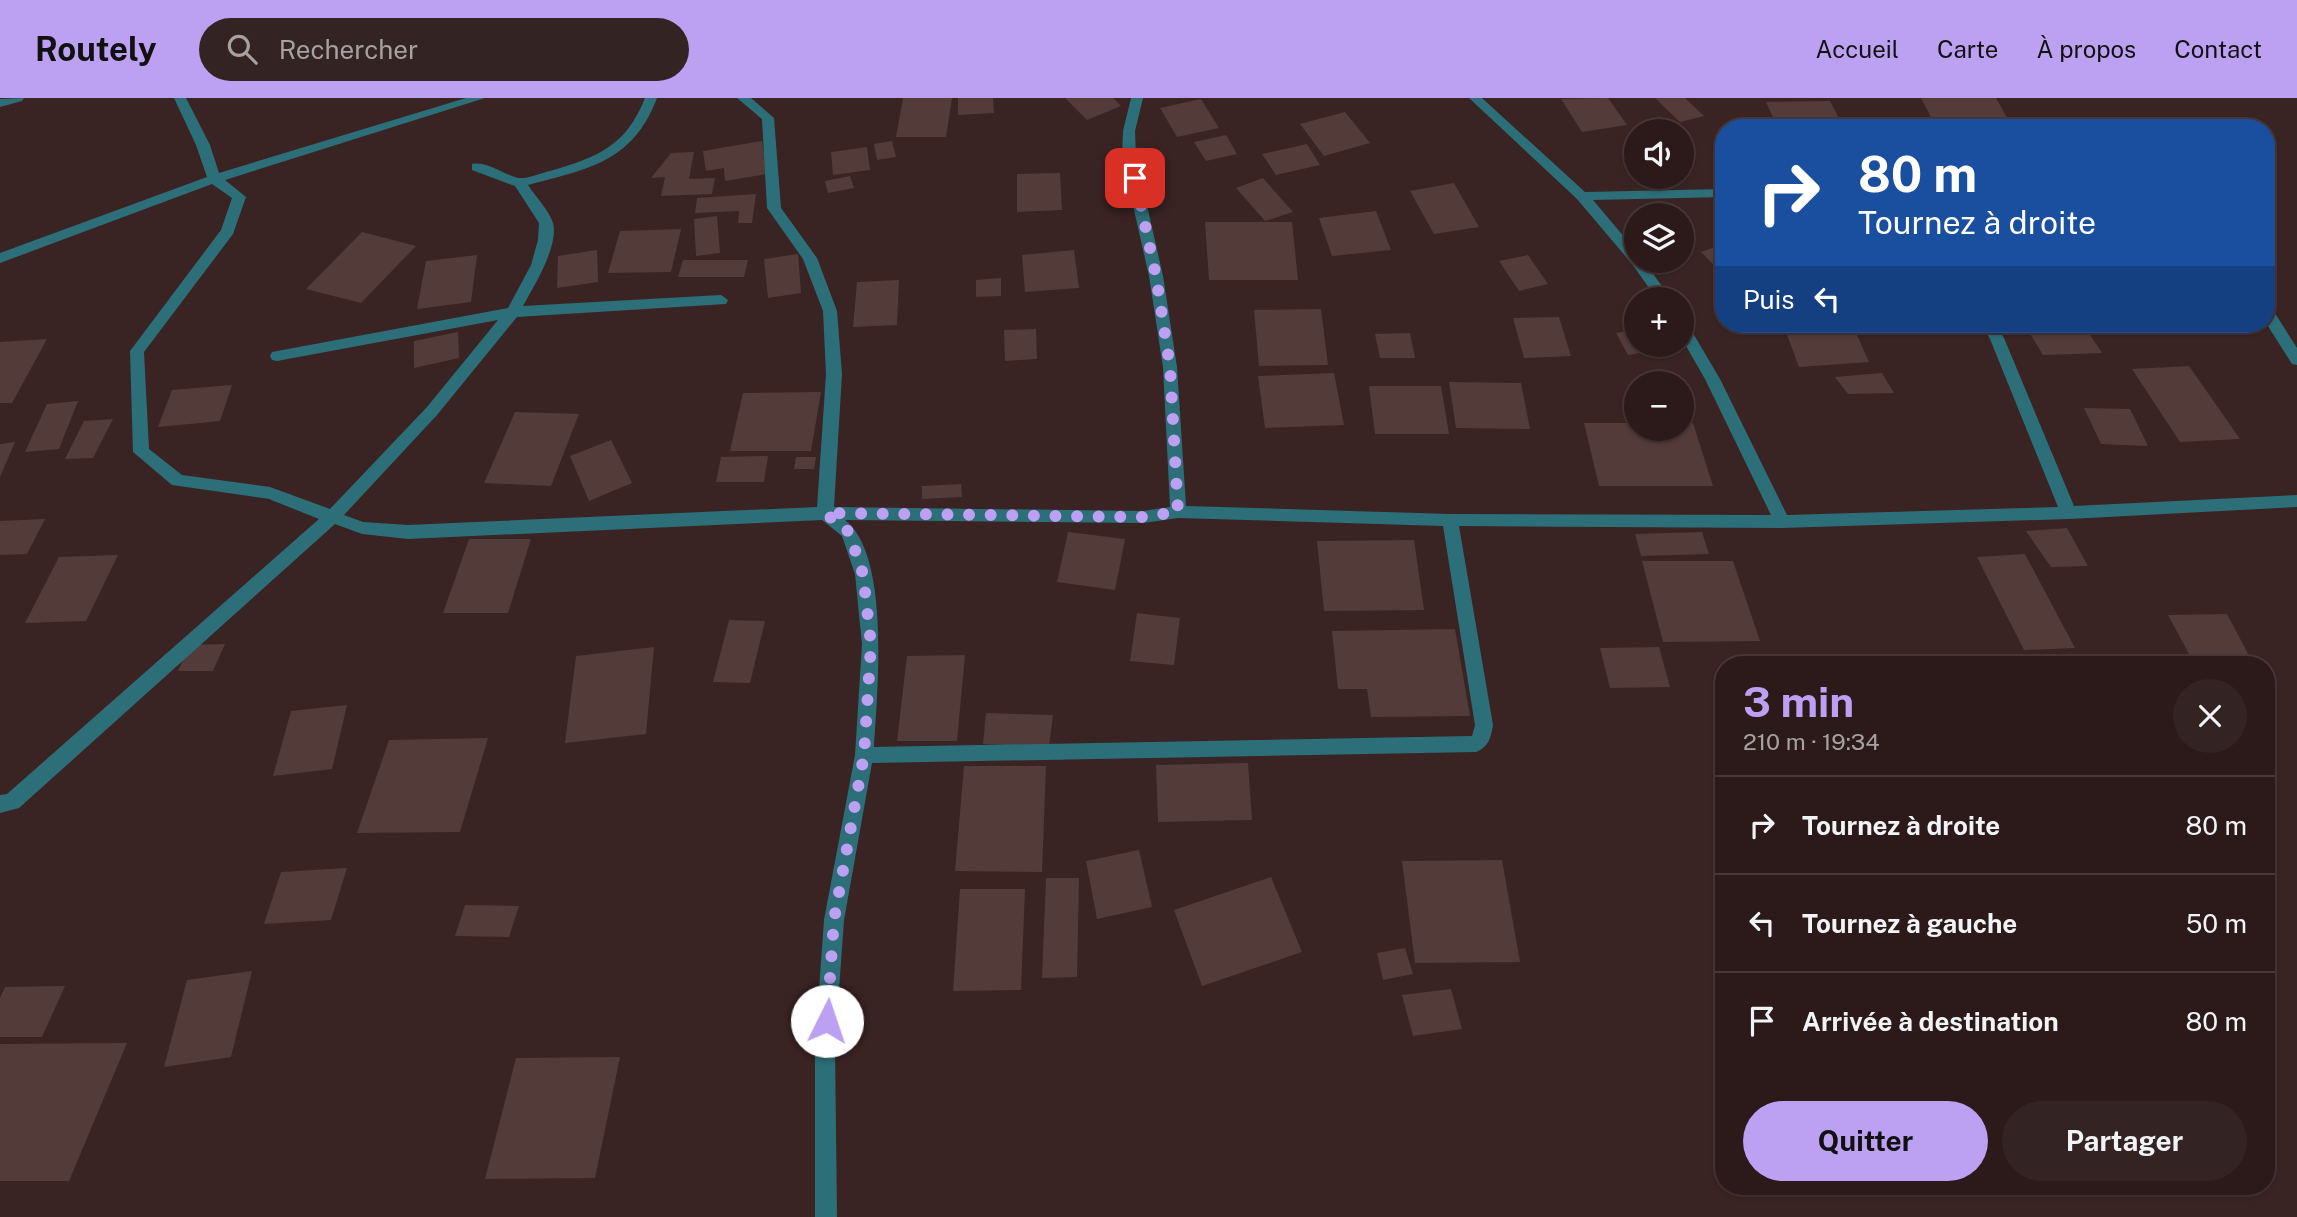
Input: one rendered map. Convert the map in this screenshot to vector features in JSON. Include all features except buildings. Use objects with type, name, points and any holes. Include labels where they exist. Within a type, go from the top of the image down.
[{"type":"street","points":[[0,103],[18,98]]},
{"type":"street","points":[[180,98],[203,145],[214,179],[239,197],[228,231],[137,351],[141,452],[178,481],[270,493],[362,528],[408,532],[825,513],[1143,517],[1178,512],[1450,520],[1782,522],[2069,513],[2297,500]]},
{"type":"street","points":[[0,258],[214,179],[479,98]]},
{"type":"street","points":[[477,167],[520,183],[596,161],[620,146],[640,126],[651,98]]},
{"type":"street","points":[[743,98],[768,118],[774,208],[810,258],[830,311],[834,374],[825,513]]},
{"type":"street","points":[[1136,98],[1129,131],[1129,157],[1156,276],[1170,367],[1178,512]]},
{"type":"street","points":[[1475,98],[1582,196],[1624,246]]},
{"type":"street","points":[[0,804],[12,802],[331,517],[432,411],[513,312],[538,265],[545,240],[546,223],[520,183]]},
{"type":"street","points":[[1582,196],[1715,193]]},
{"type":"street","points":[[277,356],[513,312],[721,300]]},
{"type":"street","points":[[2275,325],[2297,360]]},
{"type":"street","points":[[1994,333],[2069,513]]},
{"type":"street","points":[[1694,348],[1782,522]]},
{"type":"street","points":[[825,513],[849,532],[863,574],[871,644],[864,755],[834,920],[825,1046],[826,1217]]},
{"type":"street","points":[[864,755],[1476,744],[1482,737],[1484,725],[1450,520]]},
{"type":"route","points":[[827,1021],[834,920],[864,755],[871,644],[863,574],[849,532],[825,513],[1143,517],[1178,512],[1170,367],[1156,276],[1135,178]]}]
